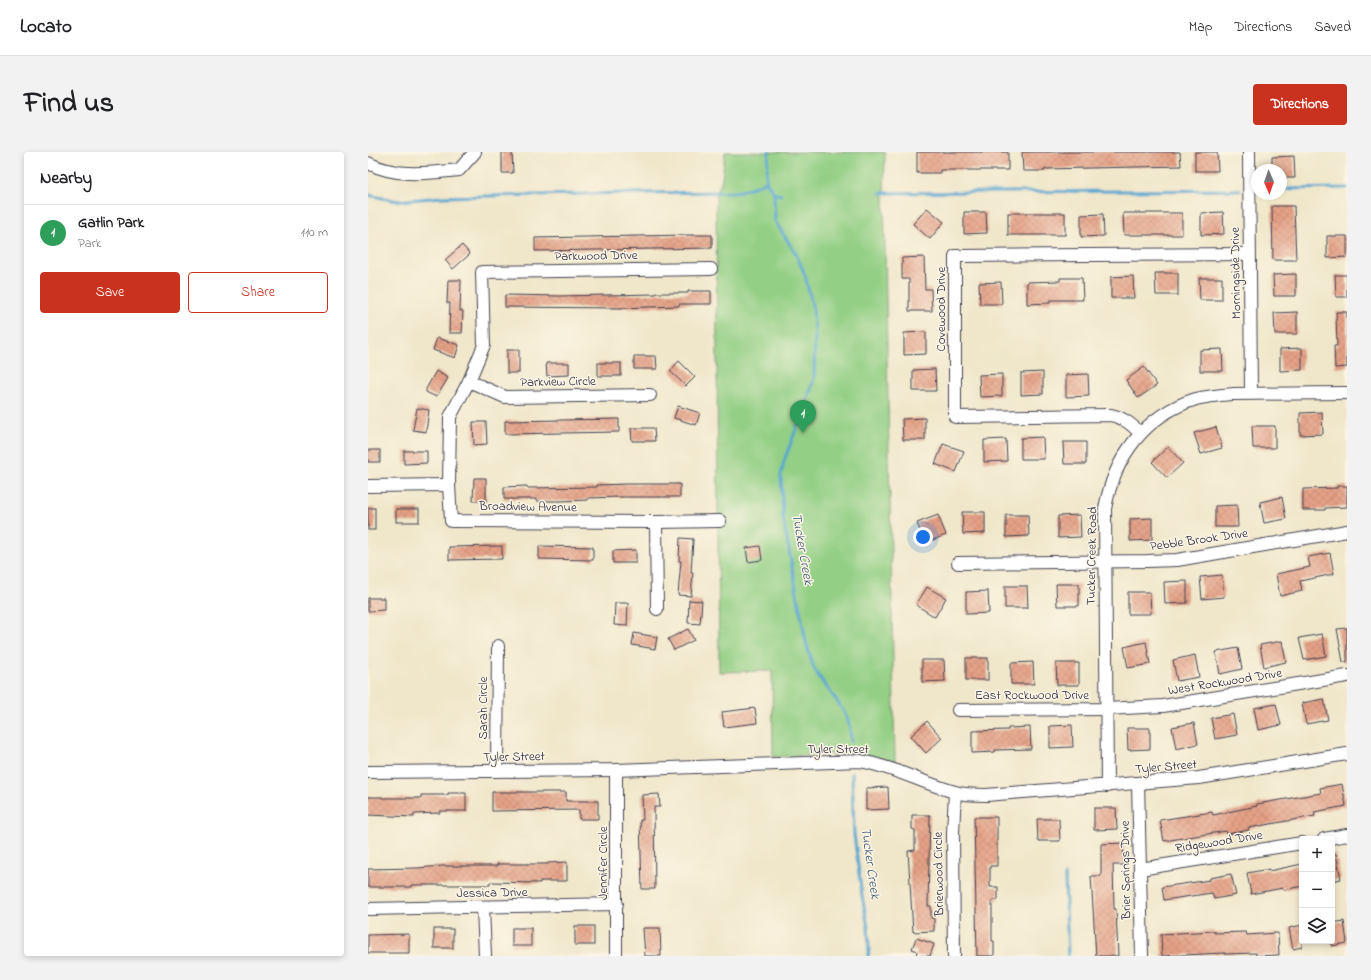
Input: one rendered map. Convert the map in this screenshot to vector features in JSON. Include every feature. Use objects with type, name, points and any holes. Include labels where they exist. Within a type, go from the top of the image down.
[{"type":"street","points":[[368,163],[380,169],[416,174],[459,170],[475,152]]},
{"type":"street","name":"Morningside Drive","points":[[1249,152],[1252,393]]},
{"type":"street","name":"Covewood Drive","points":[[1140,434],[1127,420],[1111,415],[955,417],[956,256],[1250,254]]},
{"type":"street","name":"Parkwood Drive","points":[[469,382],[484,345],[482,272],[710,269]]},
{"type":"street","points":[[368,486],[449,485],[450,417],[469,382]]},
{"type":"street","name":"Parkview Circle","points":[[469,382],[505,397],[650,395]]},
{"type":"street","name":"Tucker Creek Road","points":[[1107,786],[1105,509],[1113,477],[1120,462],[1140,434],[1162,415],[1196,399],[1214,395],[1252,393],[1347,393]]},
{"type":"street","name":"Broadview Avenue","points":[[449,485],[451,521],[720,521]]},
{"type":"street","points":[[656,522],[657,609]]},
{"type":"street","name":"Pebble Brook Drive","points":[[958,563],[1176,560],[1347,531]]},
{"type":"street","name":"Sarah Circle","points":[[497,771],[498,646]]},
{"type":"street","name":"West Rockwood Drive","points":[[1106,709],[1163,706],[1347,676]]},
{"type":"street","name":"East Rockwood Drive","points":[[958,710],[1106,709]]},
{"type":"street","name":"Tyler Street","points":[[368,772],[616,770],[860,761],[888,767],[955,792],[986,796],[1231,774],[1347,754]]},
{"type":"street","name":"Jennifer Circle","points":[[616,770],[616,956]]},
{"type":"street","name":"Brier Springs Drive","points":[[1138,783],[1142,956]]},
{"type":"street","name":"Brierwood Circle","points":[[954,956],[953,803],[955,792]]},
{"type":"street","points":[[1335,837],[1347,835]]},
{"type":"street","name":"Ridgewood Drive","points":[[1140,869],[1299,843]]},
{"type":"street","name":"Jessica Drive","points":[[368,909],[617,904]]},
{"type":"street","points":[[483,907],[485,956]]},
{"type":"green space","points":[[725,152],[885,152],[884,195],[895,762],[861,753],[773,757],[772,671],[719,672],[716,195],[722,179]]},
{"type":"building","points":[[502,152],[512,152],[513,173],[502,173]]},
{"type":"building","points":[[917,152],[1008,152],[1008,170],[940,170],[940,173],[917,173]]},
{"type":"building","points":[[1022,152],[1180,152],[1181,166],[1045,169],[1045,171],[1023,171]]},
{"type":"building","points":[[1195,152],[1217,152],[1218,171],[1195,171]]},
{"type":"building","points":[[1294,156],[1295,178],[1287,178],[1287,164],[1272,164],[1272,157]]},
{"type":"building","points":[[1272,206],[1294,206],[1296,260],[1273,260]]},
{"type":"building","points":[[927,208],[944,222],[930,239],[913,224]]},
{"type":"building","points":[[964,212],[986,212],[987,233],[964,234]]},
{"type":"building","points":[[1223,212],[1224,234],[1201,235],[1201,213]]},
{"type":"building","points":[[1008,213],[1065,213],[1065,235],[1008,235]]},
{"type":"building","points":[[1123,213],[1182,213],[1182,235],[1124,235]]},
{"type":"building","points":[[1103,214],[1104,236],[1081,237],[1081,215]]},
{"type":"building","points":[[712,235],[712,248],[535,251],[535,238]]},
{"type":"building","points":[[1327,236],[1347,236],[1347,257],[1327,258]]},
{"type":"building","points":[[462,245],[470,254],[453,269],[445,260]]},
{"type":"building","points":[[924,257],[925,289],[931,289],[932,311],[909,311],[909,279],[902,279],[902,258]]},
{"type":"building","points":[[1155,273],[1178,273],[1178,295],[1156,295]]},
{"type":"building","points":[[1296,274],[1296,296],[1274,296],[1273,275]]},
{"type":"building","points":[[1335,275],[1347,275],[1347,297],[1336,297]]},
{"type":"building","points":[[1133,276],[1134,298],[1111,298],[1111,277]]},
{"type":"building","points":[[1060,278],[1082,278],[1083,300],[1050,300],[1050,303],[1027,304],[1027,282],[1060,281]]},
{"type":"building","points":[[1199,278],[1222,278],[1222,300],[1200,300]]},
{"type":"building","points":[[448,280],[461,280],[460,311],[463,311],[462,333],[449,333],[450,303],[447,303]]},
{"type":"building","points":[[1001,282],[1002,304],[980,304],[979,283]]},
{"type":"building","points":[[688,291],[711,291],[711,304],[679,304],[679,306],[619,308],[505,307],[505,295],[559,296],[656,294],[688,293]]},
{"type":"building","points":[[1297,312],[1297,334],[1275,334],[1274,313]]},
{"type":"building","points":[[1336,312],[1347,312],[1347,367],[1335,368],[1334,346],[1337,346]]},
{"type":"building","points":[[926,332],[926,354],[904,355],[904,333]]},
{"type":"building","points":[[437,338],[459,345],[455,358],[433,350]]},
{"type":"building","points":[[1302,348],[1302,370],[1280,371],[1280,349]]},
{"type":"building","points":[[1222,349],[1223,371],[1200,371],[1200,350]]},
{"type":"building","points":[[507,350],[519,350],[519,373],[507,373]]},
{"type":"building","points":[[634,356],[656,356],[657,369],[634,369]]},
{"type":"building","points":[[679,361],[695,377],[686,386],[670,371]]},
{"type":"building","points":[[546,363],[569,363],[569,375],[547,376]]},
{"type":"building","points":[[598,363],[621,363],[621,376],[598,376]]},
{"type":"building","points":[[1144,367],[1157,385],[1138,398],[1126,380]]},
{"type":"building","points":[[935,369],[936,391],[913,391],[913,370]]},
{"type":"building","points":[[436,371],[448,378],[437,396],[434,396],[426,392],[426,389]]},
{"type":"building","points":[[1043,372],[1043,394],[1021,395],[1021,373]]},
{"type":"building","points":[[1002,374],[1002,396],[980,397],[979,375]]},
{"type":"building","points":[[1088,374],[1089,396],[1066,397],[1066,375]]},
{"type":"building","points":[[678,406],[700,413],[696,425],[674,418]]},
{"type":"building","points":[[417,408],[429,410],[426,432],[413,430]]},
{"type":"building","points":[[1322,412],[1323,434],[1300,435],[1300,413]]},
{"type":"building","points":[[925,418],[925,440],[903,440],[902,419]]},
{"type":"building","points":[[619,419],[619,432],[505,434],[505,421]]},
{"type":"building","points":[[473,422],[486,422],[487,444],[474,445]]},
{"type":"building","points":[[1252,426],[1275,426],[1275,448],[1253,448]]},
{"type":"building","points":[[1216,427],[1222,448],[1201,454],[1194,433]]},
{"type":"building","points":[[631,428],[654,428],[655,441],[632,441]]},
{"type":"building","points":[[1043,437],[1044,459],[1021,459],[1021,438]]},
{"type":"building","points":[[1006,439],[1007,461],[984,462],[984,440]]},
{"type":"building","points":[[1063,442],[1086,442],[1086,464],[1064,464]]},
{"type":"building","points":[[943,444],[964,451],[956,472],[935,464]]},
{"type":"building","points":[[1168,447],[1183,463],[1167,478],[1152,462]]},
{"type":"building","points":[[368,450],[380,450],[380,462],[368,462]]},
{"type":"building","points":[[404,451],[427,451],[427,463],[404,464]]},
{"type":"building","points":[[474,478],[486,478],[486,501],[473,501]]},
{"type":"building","points":[[680,484],[680,497],[588,498],[588,500],[559,501],[504,499],[504,487],[597,487],[597,485]]},
{"type":"building","points":[[1337,486],[1347,486],[1347,507],[1325,508],[1325,510],[1303,510],[1303,489],[1337,488]]},
{"type":"building","points":[[1282,497],[1286,519],[1264,523],[1260,502]]},
{"type":"building","points":[[1237,505],[1238,527],[1215,527],[1215,506]]},
{"type":"building","points":[[368,508],[375,508],[375,530],[368,530]]},
{"type":"building","points":[[396,509],[419,509],[419,522],[396,522]]},
{"type":"building","points":[[962,512],[985,512],[985,533],[963,534]]},
{"type":"building","points":[[938,515],[946,535],[925,543],[917,523]]},
{"type":"building","points":[[1006,515],[1028,515],[1029,536],[1006,537]]},
{"type":"building","points":[[1080,515],[1081,537],[1058,538],[1058,516]]},
{"type":"building","points":[[1152,518],[1152,540],[1130,541],[1130,519]]},
{"type":"building","points":[[680,538],[693,539],[691,596],[678,595],[681,561],[679,561]]},
{"type":"building","points":[[502,546],[502,559],[449,560],[449,547]]},
{"type":"building","points":[[539,546],[593,547],[593,560],[539,559]]},
{"type":"building","points":[[760,546],[762,560],[748,562],[746,548]]},
{"type":"building","points":[[636,550],[636,563],[613,563],[613,551]]},
{"type":"building","points":[[1330,553],[1334,574],[1300,581],[1302,591],[1280,596],[1276,574],[1310,567],[1308,557]]},
{"type":"building","points":[[1222,575],[1224,597],[1202,599],[1200,577]]},
{"type":"building","points":[[1187,581],[1187,603],[1165,604],[1164,582]]},
{"type":"building","points":[[1056,584],[1079,584],[1079,606],[1057,606]]},
{"type":"building","points":[[1005,586],[1027,586],[1028,608],[1005,608]]},
{"type":"building","points":[[927,587],[946,598],[935,617],[916,605]]},
{"type":"building","points":[[988,591],[989,613],[966,614],[966,592]]},
{"type":"building","points":[[1128,592],[1150,592],[1151,614],[1128,614]]},
{"type":"building","points":[[368,598],[384,598],[384,610],[368,611]]},
{"type":"building","points":[[689,600],[702,601],[700,624],[688,623]]},
{"type":"building","points":[[615,603],[628,603],[627,626],[614,625]]},
{"type":"building","points":[[1347,628],[1347,662],[1343,662],[1337,629]]},
{"type":"building","points":[[688,629],[694,640],[674,650],[668,639]]},
{"type":"building","points":[[634,633],[657,637],[655,649],[632,645]]},
{"type":"building","points":[[1322,634],[1326,656],[1304,660],[1299,638]]},
{"type":"building","points":[[1282,641],[1286,662],[1264,667],[1260,645]]},
{"type":"building","points":[[1146,642],[1150,664],[1128,668],[1124,647]]},
{"type":"building","points":[[1238,648],[1242,669],[1220,674],[1216,652]]},
{"type":"building","points":[[1195,655],[1199,677],[1177,681],[1173,660]]},
{"type":"building","points":[[966,658],[988,658],[988,680],[966,680]]},
{"type":"building","points":[[922,660],[944,660],[945,681],[922,682]]},
{"type":"building","points":[[1033,662],[1034,684],[1011,684],[1011,663]]},
{"type":"building","points":[[1056,663],[1079,663],[1079,685],[1057,685]]},
{"type":"building","points":[[1324,699],[1328,720],[1306,724],[1302,703]]},
{"type":"building","points":[[1276,704],[1281,725],[1258,730],[1254,708]]},
{"type":"building","points":[[755,708],[757,723],[724,727],[722,712]]},
{"type":"building","points":[[1233,714],[1237,735],[1215,739],[1211,718]]},
{"type":"building","points":[[927,721],[942,738],[926,753],[911,736]]},
{"type":"building","points":[[1194,723],[1198,744],[1176,749],[1172,727]]},
{"type":"building","points":[[1072,725],[1073,747],[1050,748],[1050,726]]},
{"type":"building","points":[[1030,727],[1031,749],[995,750],[995,752],[972,753],[972,731],[1008,730],[1008,728]]},
{"type":"building","points":[[1127,728],[1150,728],[1150,749],[1128,750]]},
{"type":"building","points":[[1342,784],[1346,806],[1314,812],[1315,816],[1248,828],[1249,830],[1227,834],[1226,831],[1164,841],[1160,820],[1212,812],[1213,815],[1257,806],[1257,804],[1321,793],[1320,788]]},
{"type":"building","points":[[888,787],[889,809],[866,810],[866,788]]},
{"type":"building","points":[[492,792],[566,792],[566,801],[598,801],[598,819],[579,819],[579,810],[492,811]]},
{"type":"building","points":[[448,793],[466,793],[466,811],[440,811],[440,813],[414,814],[414,817],[368,815],[368,797],[421,798],[421,795],[448,795]]},
{"type":"building","points":[[659,794],[660,807],[654,807],[655,889],[642,889],[640,820],[643,820],[642,795]]},
{"type":"building","points":[[1094,808],[1116,808],[1117,829],[1094,830]]},
{"type":"building","points":[[912,815],[930,815],[928,906],[931,906],[931,918],[934,918],[934,931],[913,932],[908,851],[915,850],[915,830],[912,829]]},
{"type":"building","points":[[974,817],[997,817],[997,866],[990,866],[990,887],[998,887],[998,900],[992,900],[992,941],[994,941],[994,956],[977,956]]},
{"type":"building","points":[[1037,819],[1059,819],[1060,841],[1038,841]]},
{"type":"building","points":[[1123,843],[1124,865],[1113,865],[1114,909],[1116,909],[1118,956],[1096,956],[1091,876],[1101,876],[1101,844]]},
{"type":"building","points":[[1335,854],[1336,854],[1341,879],[1335,880]]},
{"type":"building","points":[[567,862],[567,881],[540,881],[540,883],[490,882],[490,885],[411,885],[411,887],[368,887],[368,869],[442,866],[497,866],[497,864],[548,864]]},
{"type":"building","points":[[1299,865],[1299,887],[1251,894],[1247,873],[1269,869],[1269,871]]},
{"type":"building","points":[[1231,874],[1236,895],[1214,899],[1212,893],[1164,900],[1162,887],[1210,880],[1210,878]]},
{"type":"building","points":[[1344,921],[1347,943],[1332,946],[1332,944],[1335,944],[1335,922]]},
{"type":"building","points":[[575,926],[594,926],[594,945],[575,945]]},
{"type":"building","points":[[1299,926],[1299,944],[1302,944],[1302,947],[1293,949],[1289,928]]},
{"type":"building","points":[[512,928],[531,928],[531,946],[512,946]]},
{"type":"building","points":[[643,928],[660,928],[661,956],[645,956]]},
{"type":"building","points":[[434,929],[453,929],[453,948],[434,948]]},
{"type":"building","points":[[1214,931],[1214,933],[1246,932],[1247,935],[1278,933],[1279,955],[1256,956],[1256,953],[1225,953],[1162,956],[1161,934]]},
{"type":"building","points":[[409,934],[409,953],[368,953],[368,935]]},
{"type":"building","points":[[916,938],[934,944],[930,956],[916,956],[917,951],[912,949]]},
{"type":"waterway","name":"Tucker Creek","points":[[769,152],[766,181],[774,193],[775,221],[796,254],[805,275],[813,309],[815,333],[814,378],[784,461],[781,475],[783,518],[806,642],[813,666],[847,717],[851,742]]},
{"type":"waterway","points":[[368,195],[398,201],[441,197],[736,192],[757,186],[766,181]]},
{"type":"waterway","points":[[1287,189],[1347,188]]},
{"type":"waterway","points":[[880,193],[1240,190]]},
{"type":"waterway","name":"Tucker Creek","points":[[774,193],[781,195]]},
{"type":"waterway","name":"Tucker Creek","points":[[852,773],[854,834],[862,896],[868,927],[868,956]]},
{"type":"waterway","points":[[1065,875],[1068,956]]},
{"type":"place","name":"Gatlin Park","points":[[803,433]]}]
